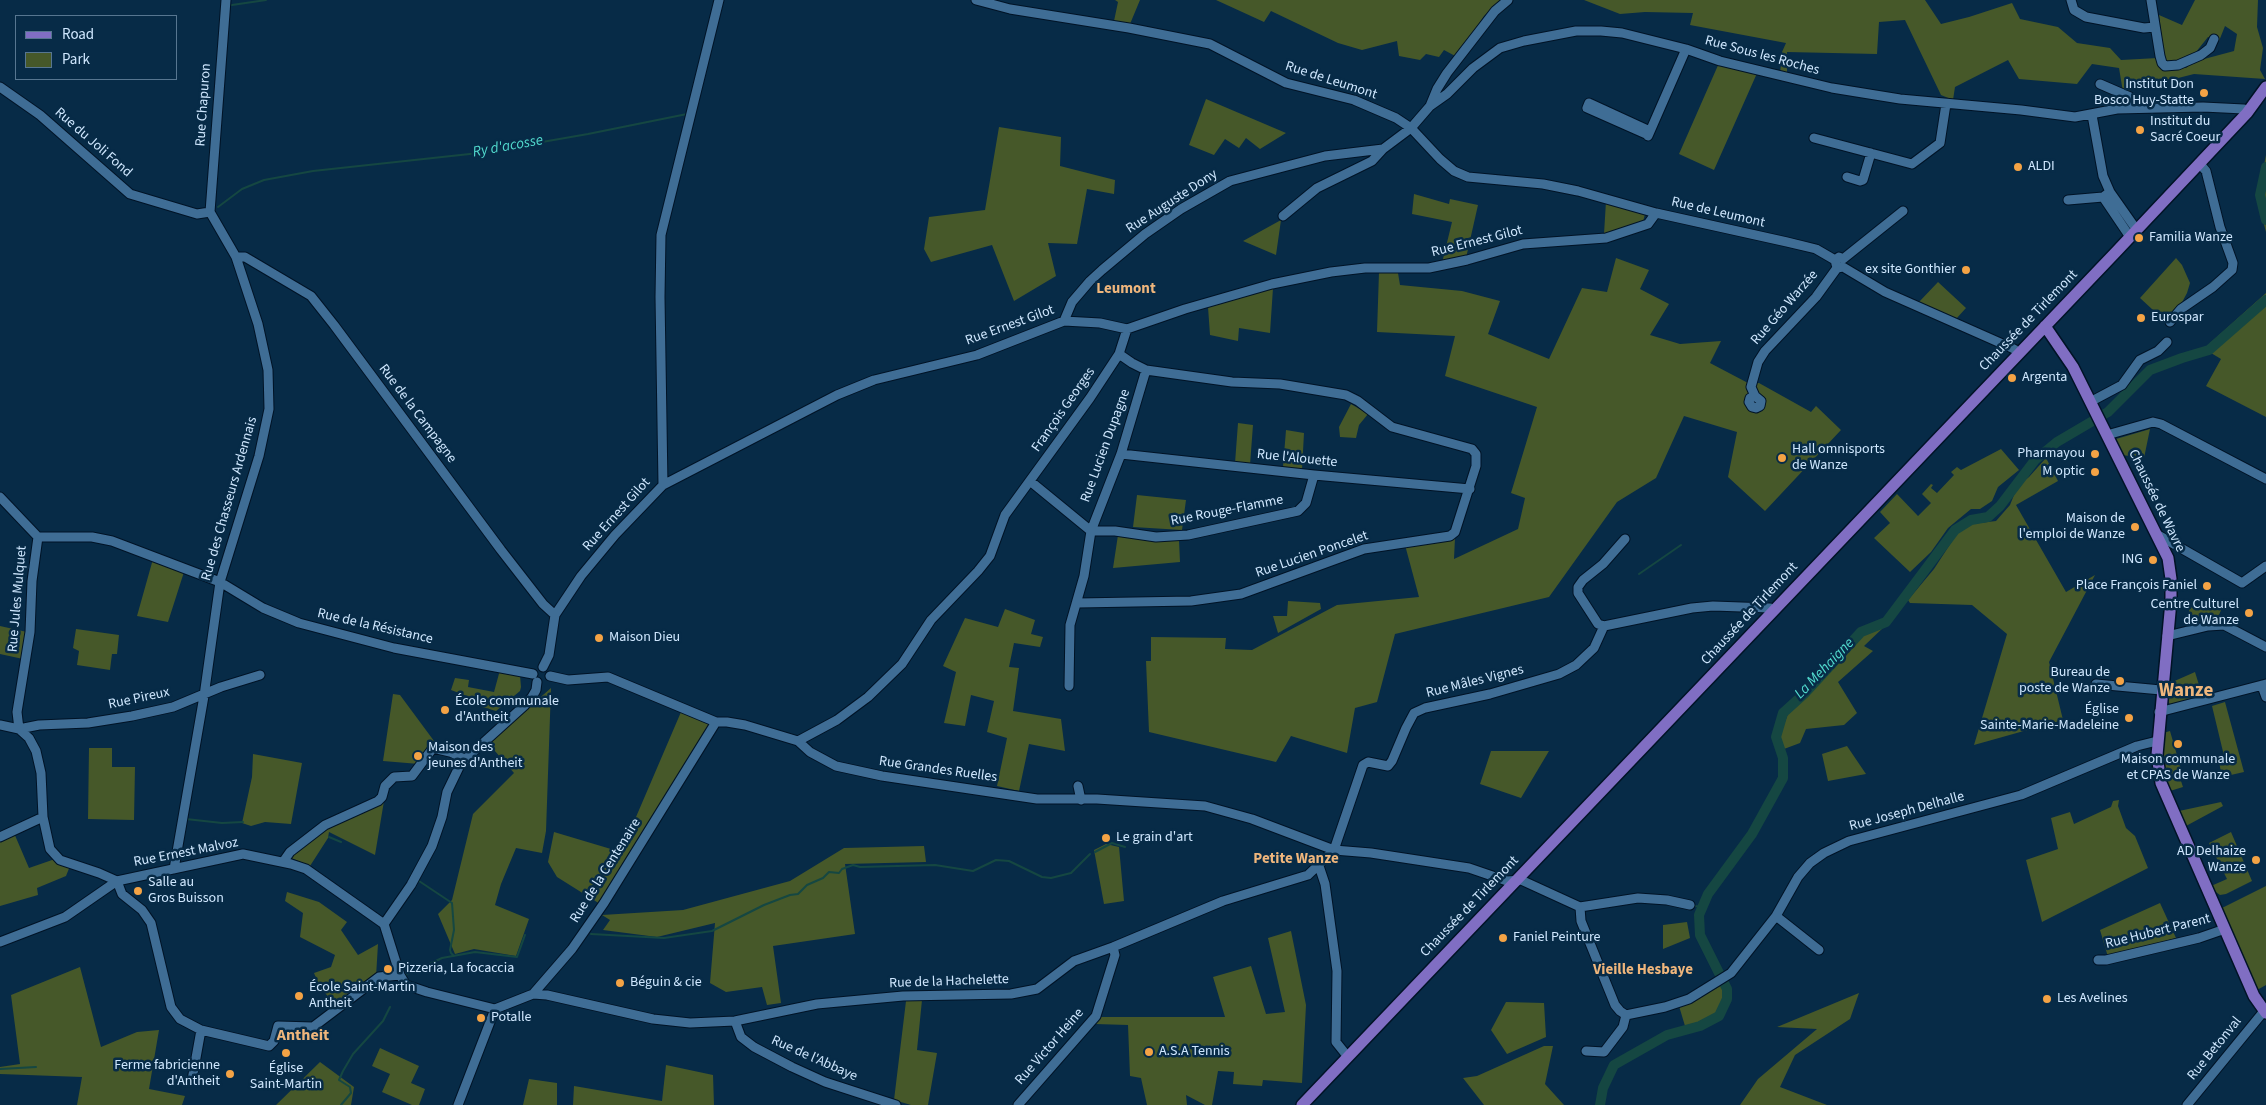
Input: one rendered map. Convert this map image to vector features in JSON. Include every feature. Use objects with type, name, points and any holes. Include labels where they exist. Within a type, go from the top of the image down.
[{"type":"main road","name":"Chaussée de Tirlemont","points":[[1302,1105],[2219,143],[2247,113],[2266,87]]},
{"type":"main road","name":"Chaussée de Wavre","points":[[2045,326],[2061,347],[2168,558],[2171,579],[2171,601],[2161,690],[2157,755],[2166,797],[2254,996],[2265,1012]]},
{"type":"street","name":"Rue Chapuron","points":[[210,212],[226,0]]},
{"type":"street","points":[[663,484],[661,235],[719,0]]},
{"type":"street","name":"Rue de Leumont","points":[[976,0],[1010,9],[1129,28],[1210,44],[1286,83],[1354,100],[1396,118],[1410,128],[1454,171],[1468,178],[1544,184],[1599,196],[1656,213],[1816,249],[1885,292],[2014,349],[2019,354]]},
{"type":"street","points":[[1430,106],[1437,88],[1447,73],[1495,11],[1508,0]]},
{"type":"street","points":[[2071,0],[2074,10],[2086,17],[2144,28],[2155,27]]},
{"type":"street","points":[[2151,0],[2162,62],[2167,66],[2190,61],[2201,55],[2210,48],[2214,39]]},
{"type":"street","name":"Rue Sous les Roches","points":[[1410,128],[1430,106],[1447,94],[1473,68],[1500,48],[1524,41],[1576,31],[1601,31],[1646,38],[1720,61],[1832,88],[1900,100],[2021,110],[2075,117],[2117,109],[2140,108],[2203,107],[2244,110],[2247,113]]},
{"type":"street","points":[[1648,136],[1686,49]]},
{"type":"street","points":[[2100,84],[2130,97],[2140,108]]},
{"type":"street","name":"Rue du Joli Fond","points":[[0,87],[40,115],[130,194],[197,214],[210,212]]},
{"type":"street","points":[[1589,103],[1648,136],[1587,108],[1589,103]]},
{"type":"street","points":[[1814,138],[1912,164],[1940,143],[1946,104]]},
{"type":"street","points":[[2092,114],[2107,195],[2133,233]]},
{"type":"street","points":[[1283,216],[1317,188],[1372,160],[1410,128]]},
{"type":"street","name":"Rue Auguste Dony","points":[[1064,321],[1072,302],[1102,270],[1145,234],[1182,209],[1230,181],[1325,156],[1383,149]]},
{"type":"street","points":[[1847,178],[1863,180],[1871,153]]},
{"type":"street","points":[[2170,322],[2181,309],[2213,287],[2232,270],[2233,263],[2220,227],[2206,171],[2199,163]]},
{"type":"street","points":[[2068,200],[2107,195]]},
{"type":"street","points":[[1840,263],[1904,210]]},
{"type":"street","points":[[210,212],[236,257]]},
{"type":"street","name":"Rue Ernest Gilot","points":[[543,667],[550,655],[555,616],[581,576],[615,535],[663,484],[837,395],[874,380],[977,355],[1064,321],[1100,323],[1126,329],[1185,309],[1272,284],[1331,272],[1364,268],[1429,268],[1467,260],[1523,244],[1606,238],[1648,224],[1656,213]]},
{"type":"street","name":"Rue des Chasseurs Ardennais","points":[[174,869],[204,696],[220,582],[259,456],[269,409],[269,382],[266,358],[256,316],[236,257]]},
{"type":"street","name":"Rue de la Campagne","points":[[236,257],[245,257],[311,296],[334,324],[506,557],[543,604],[555,616]]},
{"type":"street","name":"Rue Géo Warzée","points":[[1755,396],[1751,387],[1758,362],[1765,351],[1816,297],[1840,263]]},
{"type":"street","name":"François Georges","points":[[798,742],[851,710],[902,664],[931,620],[990,556],[1005,515],[1119,354],[1126,329]]},
{"type":"street","points":[[2090,402],[2122,385],[2140,360],[2158,351],[2167,342]]},
{"type":"street","name":"Rue Lucien Poncelet","points":[[1078,603],[1183,602],[1241,594],[1364,549],[1450,536],[1455,532],[1476,466],[1476,454],[1472,448],[1392,426],[1358,401],[1346,395],[1280,384],[1232,382],[1146,370],[1119,354]]},
{"type":"street","name":"Rue Lucien Dupagne","points":[[1069,686],[1070,625],[1078,603],[1091,530],[1121,454],[1146,370]]},
{"type":"street","points":[[2107,436],[2142,424],[2153,422],[2161,424],[2266,479]]},
{"type":"street","name":"Rue l'Alouette","points":[[1121,454],[1314,475],[1470,489]]},
{"type":"street","name":"Rue Rouge-Flamme","points":[[1091,530],[1156,537],[1188,535],[1298,511],[1306,503],[1314,475]]},
{"type":"street","name":"Rue Lucien Dupagne","points":[[1030,481],[1091,530]]},
{"type":"street","points":[[0,497],[38,537]]},
{"type":"street","points":[[2158,535],[2242,583],[2266,566]]},
{"type":"street","name":"Rue de la Résistance","points":[[38,537],[92,537],[112,541],[220,582],[263,608],[299,623],[394,648],[535,678]]},
{"type":"street","name":"Rue Jules Mulquet","points":[[19,729],[17,712],[29,639],[32,581],[38,537]]},
{"type":"street","points":[[1625,539],[1603,564],[1583,580],[1578,587],[1578,593],[1598,624],[1604,626],[1692,608],[1713,606],[1770,608],[1773,611]]},
{"type":"street","points":[[2166,636],[2208,626],[2224,625],[2266,647]]},
{"type":"street","name":"Rue Mâles Vignes","points":[[1334,850],[1363,765],[1368,762],[1388,766],[1414,713],[1425,708],[1490,694],[1558,674],[1576,665],[1594,648],[1604,626]]},
{"type":"street","points":[[458,1105],[495,1009],[406,985],[400,975],[384,924],[410,885],[432,846],[452,778],[465,758],[524,706],[536,690],[535,678],[538,668],[543,667],[548,670],[550,676],[545,683],[535,678]]},
{"type":"street","name":"Rue Pireux","points":[[19,729],[39,725],[88,723],[132,716],[172,707],[204,696],[221,687],[260,675]]},
{"type":"street","name":"Rue Grandes Ruelles","points":[[550,676],[568,680],[608,677],[716,722],[745,725],[798,742],[810,752],[836,766],[882,776],[1037,799],[1205,806],[1252,819],[1334,850],[1371,853],[1469,868],[1507,880],[1521,880],[1580,907]]},
{"type":"street","points":[[2096,684],[2161,690]]},
{"type":"street","points":[[2159,712],[2264,685],[2266,697]]},
{"type":"street","name":"Rue de la Centenaire","points":[[495,1009],[533,994],[572,949],[599,910],[716,722]]},
{"type":"street","points":[[0,725],[19,729],[29,738],[36,751],[41,773],[43,818],[50,849],[60,860],[99,873],[117,882],[122,894],[142,910],[151,923],[172,1007],[180,1019],[201,1030],[269,1046],[274,1041],[278,1026],[313,1027],[379,977],[400,975]]},
{"type":"street","name":"Rue Joseph Delhalle","points":[[1626,1015],[1689,999],[1731,973],[1776,916],[1798,877],[1810,863],[1830,850],[1849,841],[2021,795],[2142,745],[2157,741]]},
{"type":"street","points":[[2142,745],[2157,755]]},
{"type":"street","points":[[283,862],[290,852],[319,829],[382,797],[385,786],[394,777],[412,776],[433,748],[465,758]]},
{"type":"street","points":[[1078,786],[1081,800]]},
{"type":"street","points":[[0,837],[43,818]]},
{"type":"street","name":"Rue de la Hachelette","points":[[533,994],[547,994],[653,1020],[690,1023],[735,1020],[816,1004],[903,996],[1011,994],[1037,989],[1074,961],[1113,947],[1223,901],[1308,875],[1334,850]]},
{"type":"street","name":"Rue Ernest Malvoz","points":[[117,882],[243,854],[306,869],[384,924]]},
{"type":"street","points":[[1319,866],[1325,884],[1337,971],[1336,1042],[1348,1057]]},
{"type":"street","points":[[0,942],[66,917],[117,882]]},
{"type":"street","points":[[1586,1051],[1604,1052],[1623,1027],[1626,1015],[1615,1005],[1580,921],[1580,907],[1638,898],[1667,900],[1690,905]]},
{"type":"street","points":[[1776,916],[1819,950]]},
{"type":"street","name":"Rue Hubert Parent","points":[[2098,960],[2115,958],[2199,938],[2225,929]]},
{"type":"street","name":"Rue Victor Heine","points":[[1018,1105],[1096,1016],[1115,955],[1113,947]]},
{"type":"street","name":"Rue Betonval","points":[[2187,1105],[2265,1012]]},
{"type":"street","name":"Rue de l'Abbaye","points":[[735,1020],[741,1037],[754,1047],[825,1082],[896,1105]]},
{"type":"street","points":[[192,1080],[201,1030]]},
{"type":"green space","points":[[1115,0],[1140,0],[1130,24],[1114,21],[1118,2]]},
{"type":"green space","points":[[1216,0],[1501,0],[1484,16],[1457,57],[1444,50],[1439,57],[1426,54],[1420,60],[1399,56],[1397,41],[1362,50],[1338,43],[1271,11],[1264,22]]},
{"type":"green space","points":[[1584,0],[1925,0],[1941,24],[2012,3],[2020,19],[2058,27],[2077,43],[2110,48],[2121,60],[2158,58],[2165,66],[2178,65],[2186,68],[2193,62],[2234,51],[2237,34],[2225,26],[2219,41],[2208,37],[2196,52],[2186,58],[2165,63],[2159,15],[2182,25],[2195,0],[2258,0],[2257,27],[2263,48],[2260,70],[2265,79],[2194,74],[2123,92],[2119,68],[2092,64],[2077,84],[2019,79],[2008,60],[1955,87],[1953,100],[1941,95],[1905,20],[1879,22],[1877,54],[1787,52],[1787,75],[1780,74],[1782,52],[1786,43],[1690,25],[1693,13],[1645,12],[1620,14]]},
{"type":"green space","points":[[1719,63],[1758,71],[1714,170],[1679,154]]},
{"type":"green space","points":[[1206,99],[1286,133],[1260,149],[1246,138],[1239,148],[1225,139],[1214,155],[1189,145]]},
{"type":"green space","points":[[999,127],[1061,137],[1060,166],[1115,180],[1114,194],[1087,189],[1077,244],[1048,243],[1056,276],[1014,301],[992,245],[931,262],[924,249],[929,217],[985,210]]},
{"type":"green space","points":[[2266,155],[2266,232],[2257,199]]},
{"type":"green space","points":[[1414,194],[1449,204],[1450,199],[1478,205],[1466,258],[1442,263],[1452,222],[1412,214]]},
{"type":"green space","points":[[1606,201],[1645,214],[1643,222],[1604,234]]},
{"type":"green space","points":[[1281,220],[1276,255],[1243,241]]},
{"type":"green space","points":[[1616,258],[1649,270],[1640,289],[1669,304],[1650,335],[1680,344],[1721,341],[1710,363],[1748,383],[1759,383],[1811,412],[1816,406],[1841,430],[1765,511],[1728,477],[1737,432],[1684,416],[1656,478],[1617,502],[1549,597],[1395,634],[1377,702],[1355,708],[1347,753],[1291,736],[1276,762],[1149,732],[1146,661],[1151,661],[1151,637],[1226,638],[1225,649],[1252,650],[1337,605],[1419,597],[1405,545],[1455,538],[1454,559],[1518,529],[1525,498],[1511,493],[1537,407],[1445,376],[1455,336],[1377,332],[1379,272],[1398,273],[1400,285],[1462,291],[1500,301],[1488,334],[1549,359],[1582,288],[1607,292]]},
{"type":"green space","points":[[2176,258],[2182,265],[2190,283],[2179,308],[2166,322],[2140,298]]},
{"type":"green space","points":[[1938,282],[1966,308],[1956,319],[1919,302]]},
{"type":"green space","points":[[1273,288],[1270,333],[1239,328],[1238,341],[1210,335],[1208,307]]},
{"type":"green space","points":[[2266,293],[2266,417],[2206,386],[2221,359],[2211,353],[2210,343]]},
{"type":"green space","points":[[1351,404],[1368,414],[1359,425],[1356,438],[1340,437],[1339,427]]},
{"type":"green space","points":[[1238,423],[1253,425],[1250,465],[1235,463]]},
{"type":"green space","points":[[2150,429],[2144,458],[2122,455],[2116,439]]},
{"type":"green space","points":[[1286,430],[1304,433],[1302,470],[1283,467]]},
{"type":"green space","points":[[2001,449],[2019,470],[1998,487],[1992,501],[1980,509],[1971,509],[1948,528],[1931,552],[1910,572],[1874,538],[1890,523],[1880,512],[1897,494],[1918,516],[1931,503],[1922,494],[1931,484],[1933,485],[1931,488],[1937,493],[1954,475],[1951,472],[1957,467],[1961,470]]},
{"type":"green space","points":[[2046,458],[2058,481],[2016,505],[2066,592],[2095,575],[2049,662],[2063,720],[1974,745],[2007,634],[1972,605],[1910,603],[1908,600],[1934,569],[1958,532],[1971,524],[1996,521],[2010,505],[2018,485],[2029,477]]},
{"type":"green space","points":[[1137,495],[1186,500],[1182,530],[1133,527]]},
{"type":"green space","points":[[1118,535],[1179,540],[1180,562],[1113,568]]},
{"type":"green space","points":[[153,559],[184,572],[168,622],[137,616]]},
{"type":"green space","points":[[1288,601],[1320,603],[1321,609],[1278,633],[1273,616],[1287,616]]},
{"type":"green space","points":[[2205,603],[2214,608],[2223,606],[2218,617],[2190,624],[2189,608]]},
{"type":"green space","points":[[1005,609],[1035,620],[1031,634],[1043,637],[1040,647],[1014,643],[1009,667],[1019,668],[1013,711],[1061,719],[1065,751],[1029,744],[1019,791],[997,786],[1007,738],[987,732],[994,701],[971,695],[965,726],[944,723],[956,672],[943,666],[965,618],[998,627]]},
{"type":"green space","points":[[0,626],[27,632],[23,659],[0,654]]},
{"type":"green space","points":[[1885,626],[1864,646],[1873,651],[1838,682],[1857,713],[1844,725],[1806,729],[1800,743],[1784,749],[1779,737],[1788,714],[1862,634]]},
{"type":"green space","points":[[76,629],[119,635],[117,654],[112,654],[110,670],[77,665],[79,651],[73,648]]},
{"type":"green space","points":[[500,670],[520,675],[521,687],[520,691],[496,711],[468,703],[467,696],[451,690],[455,678],[469,680],[468,687],[494,692]]},
{"type":"green space","points":[[2195,672],[2203,698],[2171,706],[2167,700],[2170,683]]},
{"type":"green space","points":[[551,688],[546,831],[542,853],[516,848],[501,884],[495,905],[529,919],[516,956],[474,949],[455,954],[438,914],[452,900],[473,814],[514,773],[488,743]]},
{"type":"green space","points":[[393,694],[400,695],[437,745],[419,764],[383,761]]},
{"type":"green space","points":[[2225,702],[2244,772],[2222,777],[2219,762],[2225,760],[2212,706]]},
{"type":"green space","points":[[681,712],[709,724],[600,904],[557,877],[548,862],[554,832],[621,852]]},
{"type":"green space","points":[[2170,731],[2183,776],[2180,778],[2183,787],[2170,791],[2162,757],[2163,733]]},
{"type":"green space","points":[[1847,746],[1866,774],[1828,781],[1822,754]]},
{"type":"green space","points":[[89,748],[112,748],[112,767],[135,767],[134,820],[88,819]]},
{"type":"green space","points":[[1491,751],[1549,751],[1521,798],[1480,784]]},
{"type":"green space","points":[[253,754],[302,763],[291,824],[265,822],[251,826],[242,823],[252,777]]},
{"type":"green space","points":[[385,795],[375,855],[329,832],[328,838],[310,866],[289,857],[310,837]]},
{"type":"green space","points":[[2119,800],[2118,806],[2126,828],[2135,836],[2148,868],[2042,922],[2026,860],[2058,849],[2051,818],[2070,812],[2074,824],[2111,807],[2113,801]]},
{"type":"green space","points":[[2221,802],[2223,806],[2186,826],[2179,811]]},
{"type":"green space","points":[[2231,832],[2252,881],[2220,895],[2211,886],[2227,879],[2209,843]]},
{"type":"green space","points":[[14,833],[29,868],[55,859],[70,866],[66,876],[37,888],[38,895],[0,906],[0,839]]},
{"type":"green space","points":[[1106,844],[1119,847],[1124,901],[1104,904],[1094,850]]},
{"type":"green space","points":[[924,846],[926,862],[845,864],[855,934],[773,946],[781,1003],[767,1005],[762,987],[726,992],[710,983],[715,923],[657,937],[603,930],[610,920],[602,915],[683,910],[790,881],[844,848]]},
{"type":"green space","points":[[2266,886],[2266,985],[2257,990],[2222,908]]},
{"type":"green space","points":[[287,892],[319,902],[347,922],[341,930],[358,955],[378,944],[376,977],[336,1007],[319,985],[314,973],[331,967],[335,955],[300,937],[303,913],[285,901]]},
{"type":"green space","points":[[2160,903],[2176,938],[2108,957],[2100,930]]},
{"type":"green space","points":[[1687,922],[1690,938],[1663,949],[1663,925]]},
{"type":"green space","points":[[1291,931],[1306,1005],[1302,1083],[1263,1080],[1262,1086],[1233,1084],[1234,1072],[1218,1071],[1212,1105],[1205,1105],[1186,1095],[1187,1105],[1147,1105],[1141,1078],[1130,1076],[1128,1025],[1095,1024],[1098,1017],[1225,1017],[1213,977],[1251,966],[1266,1014],[1285,1012],[1268,938]]},
{"type":"green space","points":[[80,967],[101,1047],[137,1032],[159,1030],[149,1089],[185,1096],[182,1105],[77,1105],[82,1077],[0,1074],[0,1067],[20,1064],[11,995]]},
{"type":"green space","points":[[1722,985],[1724,1000],[1715,1014],[1697,1023],[1685,1026],[1679,1006],[1692,1002]]},
{"type":"green space","points":[[1859,993],[1850,1019],[1795,1055],[1780,1087],[1827,1105],[1740,1105],[1758,1079],[1817,1029],[1777,1027]]},
{"type":"green space","points":[[922,1000],[917,1050],[937,1053],[928,1105],[911,1105],[894,1100],[906,1001]]},
{"type":"green space","points":[[1506,1002],[1544,1003],[1546,1037],[1507,1054],[1491,1030]]},
{"type":"green space","points":[[1544,1046],[1553,1046],[1545,1084],[1564,1105],[1484,1105],[1463,1078],[1477,1076]]},
{"type":"green space","points":[[380,1048],[419,1066],[411,1083],[425,1089],[419,1105],[412,1105],[382,1092],[390,1074],[372,1066]]},
{"type":"green space","points":[[320,1062],[354,1087],[351,1105],[276,1105]]},
{"type":"green space","points":[[666,1065],[713,1075],[714,1105],[573,1105],[574,1086],[662,1101]]},
{"type":"green space","points":[[529,1079],[557,1083],[557,1105],[523,1105]]},
{"type":"waterway","points":[[232,5],[266,0]]},
{"type":"waterway","name":"Ry d'acosse","points":[[218,207],[242,189],[264,180],[313,171],[479,153],[687,114]]},
{"type":"waterway","name":"La Mehaigne","points":[[2266,167],[2260,195],[2266,220]]},
{"type":"waterway","name":"La Mehaigne","points":[[1600,1105],[1603,1088],[1614,1065],[1667,1035],[1700,1026],[1719,1016],[1727,999],[1727,989],[1700,935],[1699,915],[1708,894],[1752,834],[1783,778],[1783,758],[1776,737],[1783,713],[1804,694],[1861,632],[1886,622],[1955,530],[1971,520],[1988,517],[2000,506],[2035,460],[2057,442],[2108,412],[2150,370],[2209,350],[2266,300]]},
{"type":"waterway","points":[[1639,574],[1681,545]]},
{"type":"waterway","points":[[186,819],[222,823],[243,822]]},
{"type":"waterway","points":[[329,837],[341,842]]},
{"type":"waterway","points":[[1095,852],[1112,843],[1125,847]]},
{"type":"waterway","points":[[591,934],[664,938],[712,931],[764,905],[790,895],[798,894],[807,885],[823,878],[829,872],[839,873],[842,869],[853,865],[860,867],[935,865],[973,871],[996,860],[1009,861],[1042,877],[1051,878],[1071,873],[1090,854]]},
{"type":"waterway","points":[[419,881],[452,903],[454,930],[450,950],[454,956]]},
{"type":"waterway","name":"La Mehaigne","points":[[1695,906],[1702,907]]},
{"type":"waterway","points":[[405,975],[442,958],[475,952],[517,957],[525,935]]},
{"type":"waterway","points":[[341,1105],[351,1093],[350,1087],[339,1080],[343,1071],[353,1054],[383,1021],[390,1007]]},
{"type":"waterway","points":[[0,1069],[36,1067]]},
{"type":"place","name":"Institut Don Bosco Huy-Statte","points":[[2204,93]]},
{"type":"place","name":"Institut du Sacré Coeur","points":[[2140,130]]},
{"type":"place","name":"ALDI","points":[[2018,167]]},
{"type":"place","name":"Familia Wanze","points":[[2139,238]]},
{"type":"place","name":"ex site Gonthier","points":[[1966,270]]},
{"type":"place","name":"Eurospar","points":[[2141,318]]},
{"type":"place","name":"Argenta","points":[[2012,378]]},
{"type":"place","name":"Pharmayou","points":[[2095,454]]},
{"type":"place","name":"Hall omnisports de Wanze","points":[[1782,458]]},
{"type":"place","name":"M optic","points":[[2095,472]]},
{"type":"place","name":"Maison de l'emploi de Wanze","points":[[2135,527]]},
{"type":"place","name":"ING","points":[[2153,560]]},
{"type":"place","name":"Place François Faniel","points":[[2207,586]]},
{"type":"place","name":"Centre Culturel de Wanze","points":[[2249,613]]},
{"type":"place","name":"Maison Dieu","points":[[599,638]]},
{"type":"place","name":"Bureau de poste de Wanze","points":[[2120,681]]},
{"type":"place","name":"École communale d'Antheit","points":[[445,710]]},
{"type":"place","name":"Église Sainte-Marie-Madeleine","points":[[2129,718]]},
{"type":"place","name":"Maison communale et CPAS de Wanze","points":[[2178,744]]},
{"type":"place","name":"Maison des jeunes d'Antheit","points":[[418,756]]},
{"type":"place","name":"Le grain d'art","points":[[1106,838]]},
{"type":"place","name":"AD Delhaize Wanze","points":[[2256,860]]},
{"type":"place","name":"Salle au Gros Buisson","points":[[138,891]]},
{"type":"place","name":"Faniel Peinture","points":[[1503,938]]},
{"type":"place","name":"Pizzeria, La focaccia","points":[[388,969]]},
{"type":"place","name":"Béguin & cie","points":[[620,983]]},
{"type":"place","name":"École Saint-Martin Antheit","points":[[299,996]]},
{"type":"place","name":"Les Avelines","points":[[2047,999]]},
{"type":"place","name":"Potalle","points":[[481,1018]]},
{"type":"place","name":"A.S.A Tennis","points":[[1149,1052]]},
{"type":"place","name":"Église Saint-Martin","points":[[286,1053]]},
{"type":"place","name":"Ferme fabricienne d'Antheit","points":[[230,1074]]},
{"type":"district","name":"Leumont","points":[[1126,290]]},
{"type":"district","name":"Wanze","points":[[2186,692]]},
{"type":"district","name":"Petite Wanze","points":[[1296,860]]},
{"type":"district","name":"Vieille Hesbaye","points":[[1643,971]]},
{"type":"district","name":"Antheit","points":[[303,1036]]}]
